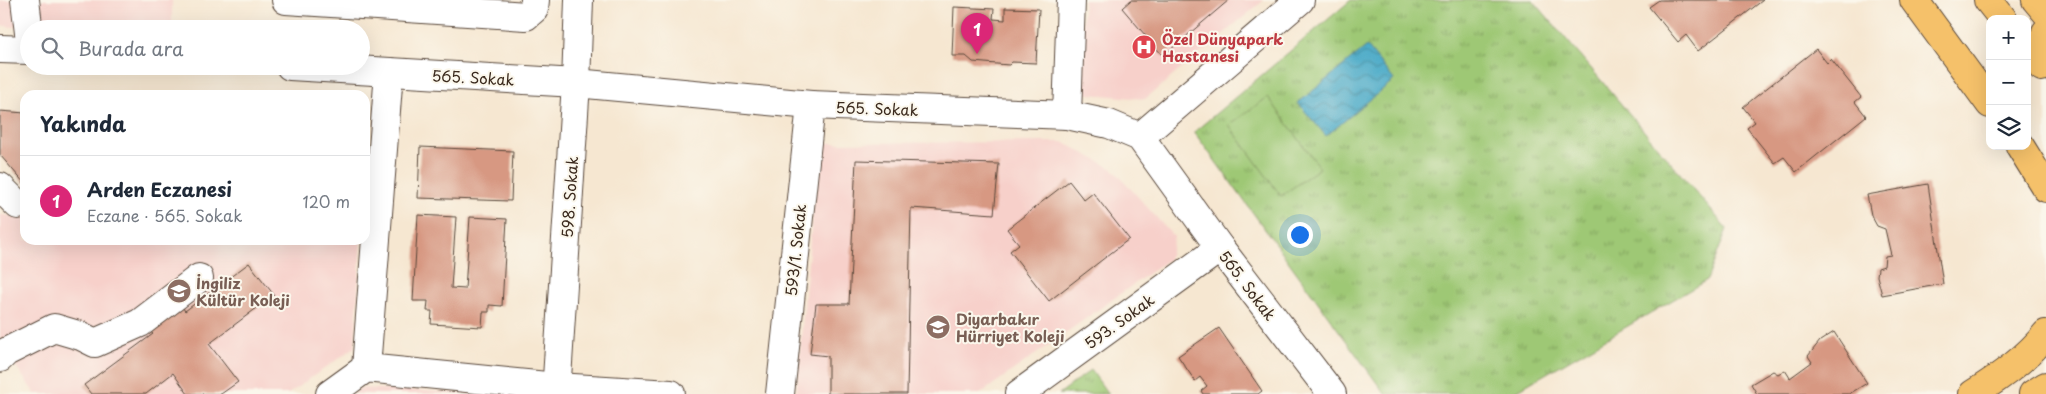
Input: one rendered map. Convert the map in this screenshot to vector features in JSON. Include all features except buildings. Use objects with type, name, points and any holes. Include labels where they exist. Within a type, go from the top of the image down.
[{"type":"main road","points":[[1914,0],[1986,99]]},
{"type":"main road","points":[[1988,0],[2000,15]]},
{"type":"main road","points":[[2036,0],[2046,12]]},
{"type":"main road","points":[[2038,62],[2046,32]]},
{"type":"main road","points":[[2022,150],[2046,188]]},
{"type":"main road","points":[[1973,394],[1993,382],[2046,334]]},
{"type":"main road","points":[[2033,394],[2046,386]]},
{"type":"street","points":[[26,0],[28,20]]},
{"type":"street","points":[[286,0],[526,16],[534,9],[535,0]]},
{"type":"street","name":"598. Sokak","points":[[556,390],[576,83],[579,0]]},
{"type":"street","points":[[1067,115],[1071,0]]},
{"type":"street","points":[[1140,137],[1300,0]]},
{"type":"street","points":[[0,49],[20,50]]},
{"type":"street","name":"565. Sokak","points":[[370,71],[576,83],[811,105],[1067,115],[1109,124],[1140,137],[1220,248],[1332,394]]},
{"type":"street","points":[[366,368],[389,72]]},
{"type":"street","name":"593/1. Sokak","points":[[780,394],[811,105]]},
{"type":"street","name":"593. Sokak","points":[[1019,394],[1220,248]]},
{"type":"street","points":[[0,358],[6,352],[54,328],[81,336],[95,343],[140,323],[199,278]]},
{"type":"street","points":[[330,394],[366,368],[556,390],[671,394]]},
{"type":"shaded area","points":[[0,0],[172,0],[172,20],[20,20],[20,27],[0,25]]},
{"type":"shaded area","name":"Özel Dünyapark Hastanesi","points":[[1084,0],[1264,0],[1145,99],[1078,93]]},
{"type":"shaded area","name":"Diyarbakır Hürriyet Koleji","points":[[1063,142],[1113,169],[1174,237],[1169,259],[980,394],[796,394],[819,143]]},
{"type":"shaded area","name":"İngiliz Kültür Koleji","points":[[0,215],[20,216],[20,245],[361,245],[355,347],[288,394],[35,394],[0,343]]},
{"type":"shaded area","points":[[360,388],[497,394],[353,394]]},
{"type":"green space","points":[[1351,0],[1533,0],[1727,229],[1707,280],[1511,394],[1385,394],[1194,132]]},
{"type":"green space","points":[[1268,97],[1320,168],[1281,196],[1229,125]]},
{"type":"green space","points":[[1091,370],[1108,394],[1059,394]]},
{"type":"water","points":[[1367,46],[1394,80],[1326,136],[1298,103]]},
{"type":"place","name":"Özel Dünyapark Hastanesi","points":[[1144,47]]},
{"type":"place","name":"Arden Eczanesi","points":[[977,54]]},
{"type":"place","name":"İngiliz Kültür Koleji","points":[[179,291]]},
{"type":"place","name":"Diyarbakır Hürriyet Koleji","points":[[938,327]]}]
